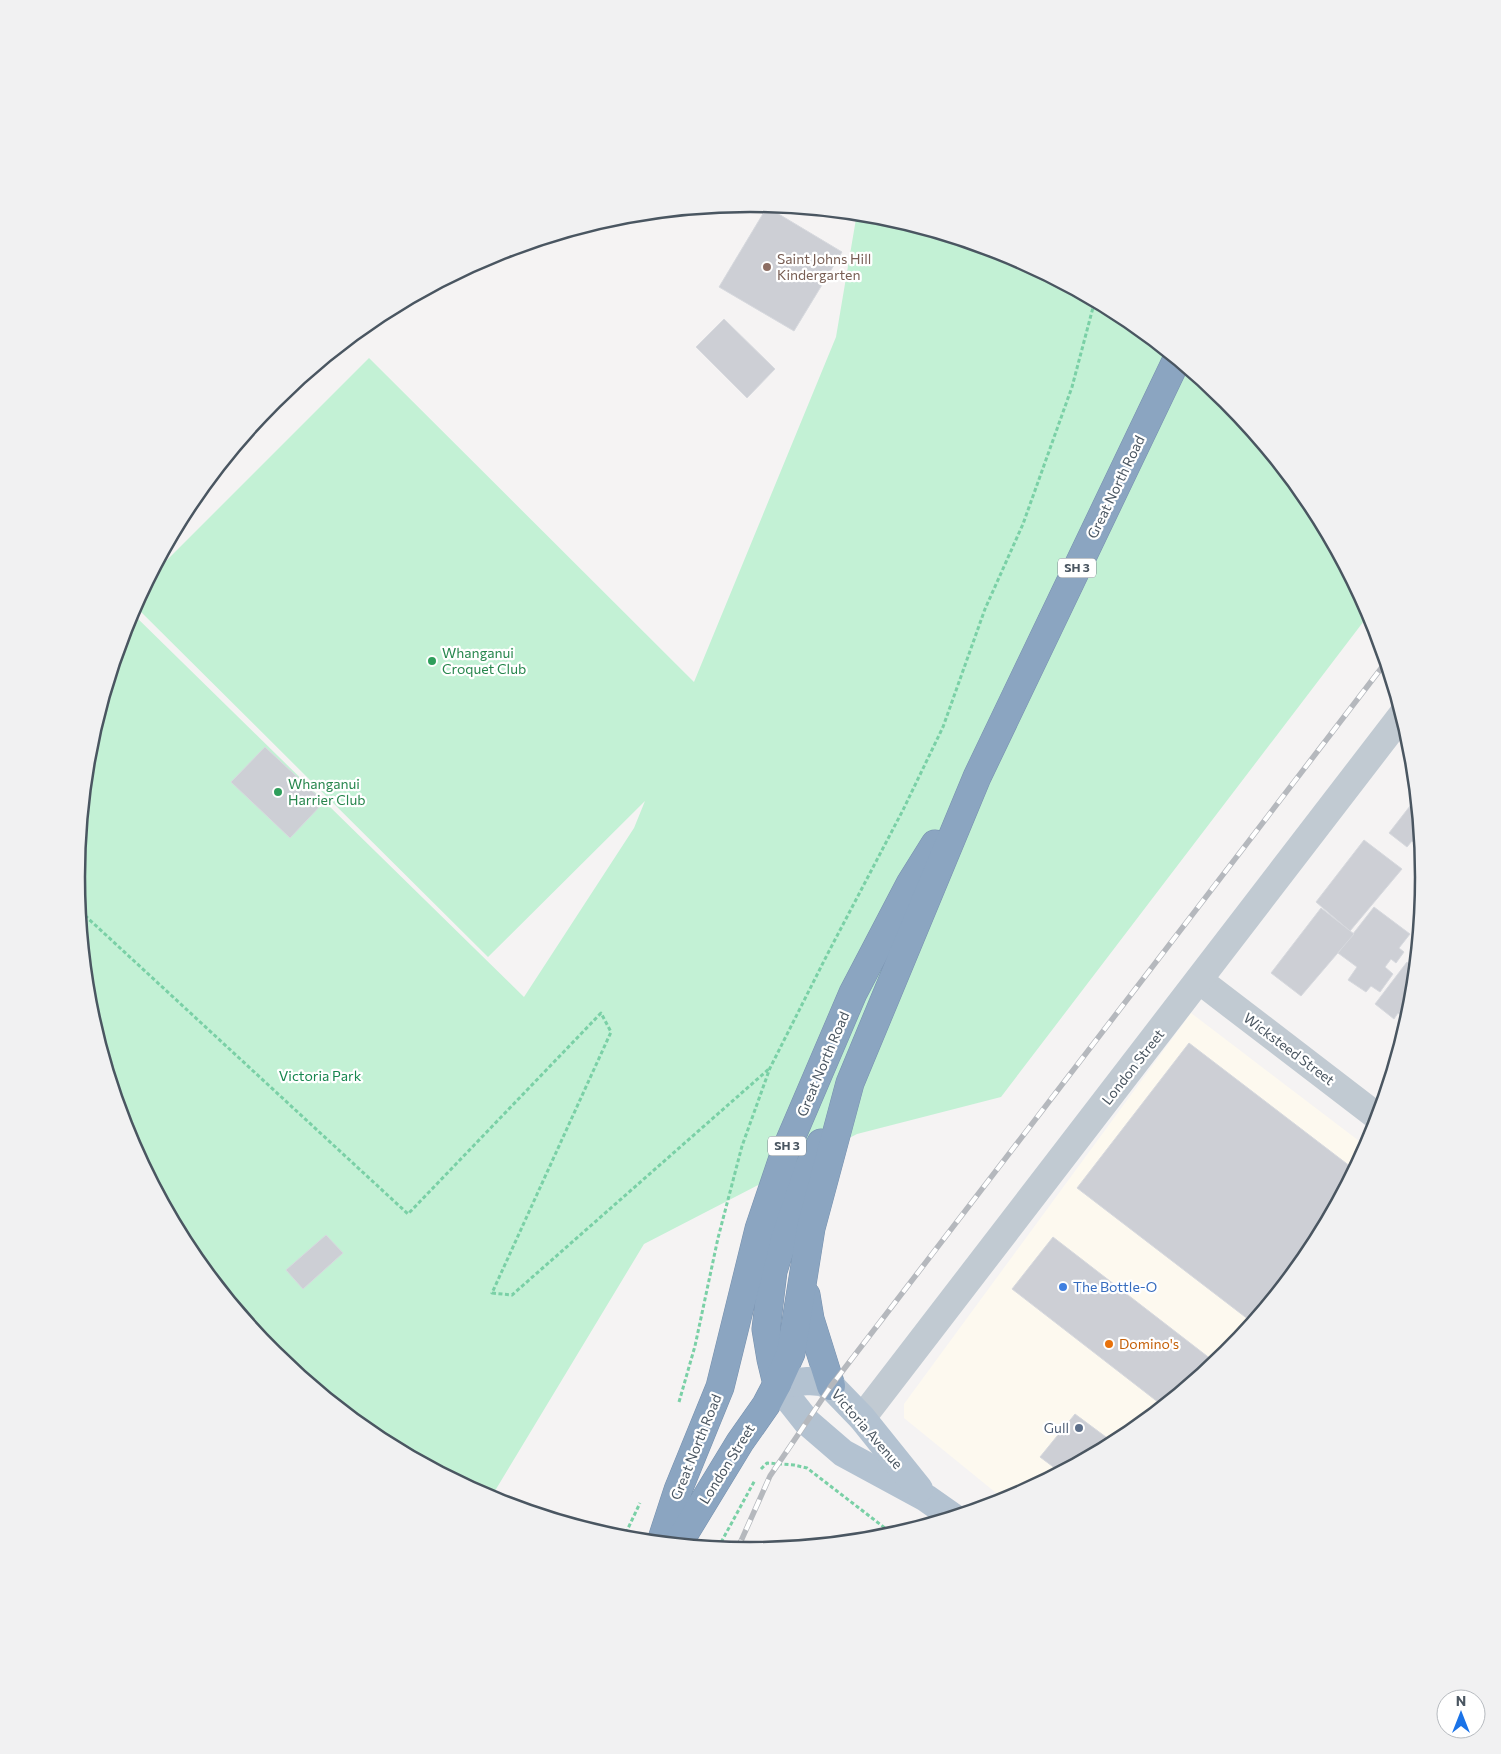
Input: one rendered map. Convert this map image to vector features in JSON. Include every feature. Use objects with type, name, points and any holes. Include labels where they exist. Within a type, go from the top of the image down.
[{"type":"highway","name":"Great North Road","points":[[778,1384],[791,1353],[811,1228],[850,1083],[977,777],[1175,365]]},
{"type":"highway","name":"Great North Road","points":[[663,1537],[678,1490],[720,1387],[759,1229],[785,1152],[853,994],[910,884],[977,777]]},
{"type":"highway","points":[[778,1384],[771,1359],[766,1329],[773,1271],[801,1183],[850,1083]]},
{"type":"highway","points":[[803,1278],[810,1319],[831,1386]]},
{"type":"highway","name":"London Street","points":[[681,1539],[778,1384]]},
{"type":"main road","name":"Victoria Avenue","points":[[926,1498],[862,1418],[831,1386],[808,1380],[778,1384],[807,1422],[844,1453],[926,1498],[947,1513]]},
{"type":"street","name":"London Street","points":[[862,1418],[1397,722]]},
{"type":"street","name":"Wicksteed Street","points":[[1199,980],[1372,1113]]},
{"type":"path","points":[[86,916],[408,1214],[601,1013],[612,1032],[492,1293],[512,1295],[770,1068]]},
{"type":"path","points":[[760,1470],[767,1463],[807,1468],[886,1529]]},
{"type":"path","points":[[722,1541],[756,1478]]},
{"type":"shaded area","points":[[1191,1013],[1360,1142],[1327,1210],[1304,1247],[1251,1316],[1221,1348],[1156,1405],[1083,1453],[1045,1474],[998,1495],[904,1418],[904,1404]]},
{"type":"green space","name":"Victoria Park","points":[[856,220],[923,234],[1005,262],[1045,280],[1120,324],[1156,349],[1221,406],[1251,438],[1304,507],[1327,544],[1364,620],[1001,1097],[857,1134],[644,1244],[495,1491],[456,1474],[381,1430],[345,1405],[280,1348],[250,1316],[197,1247],[174,1210],[136,1132],[120,1091],[98,1007],[86,921],[86,833],[91,790],[98,747],[120,663],[138,618],[524,997],[634,828],[645,801],[488,957],[141,612],[154,583],[165,562],[369,358],[694,682],[836,337]]},
{"type":"building","points":[[764,212],[776,213],[842,252],[794,331],[719,287]]},
{"type":"building","points":[[724,319],[775,369],[747,398],[696,347]]},
{"type":"building","name":"Whanganui Harrier Club","points":[[265,747],[324,802],[290,838],[231,782]]},
{"type":"building","points":[[1412,804],[1415,843],[1412,841],[1407,847],[1389,833]]},
{"type":"building","points":[[1364,840],[1402,869],[1350,931],[1316,902]]},
{"type":"building","points":[[1374,907],[1410,934],[1399,948],[1404,952],[1396,963],[1391,959],[1385,967],[1393,974],[1380,992],[1371,986],[1366,992],[1348,980],[1357,967],[1338,953]]},
{"type":"building","points":[[1321,908],[1354,934],[1301,996],[1271,973]]},
{"type":"building","points":[[1407,962],[1410,964],[1401,1015],[1398,1013],[1394,1019],[1375,1004]]},
{"type":"building","points":[[1189,1043],[1349,1166],[1327,1210],[1304,1247],[1248,1319],[1077,1188]]},
{"type":"building","points":[[326,1235],[343,1253],[303,1289],[286,1270]]},
{"type":"building","points":[[1053,1237],[1210,1358],[1159,1403],[1012,1289]]},
{"type":"building","name":"Gull","points":[[1075,1414],[1107,1438],[1055,1468],[1040,1457]]},
{"type":"railway","points":[[741,1542],[770,1476],[831,1386],[1382,667]]},
{"type":"place","name":"Saint Johns Hill Kindergarten","points":[[767,267]]},
{"type":"place","name":"Whanganui Croquet Club","points":[[432,661]]},
{"type":"place","name":"Whanganui Harrier Club","points":[[278,792]]},
{"type":"place","name":"The Bottle-O","points":[[1063,1287]]},
{"type":"place","name":"Domino's","points":[[1109,1344]]},
{"type":"place","name":"Gull","points":[[1079,1428]]}]
